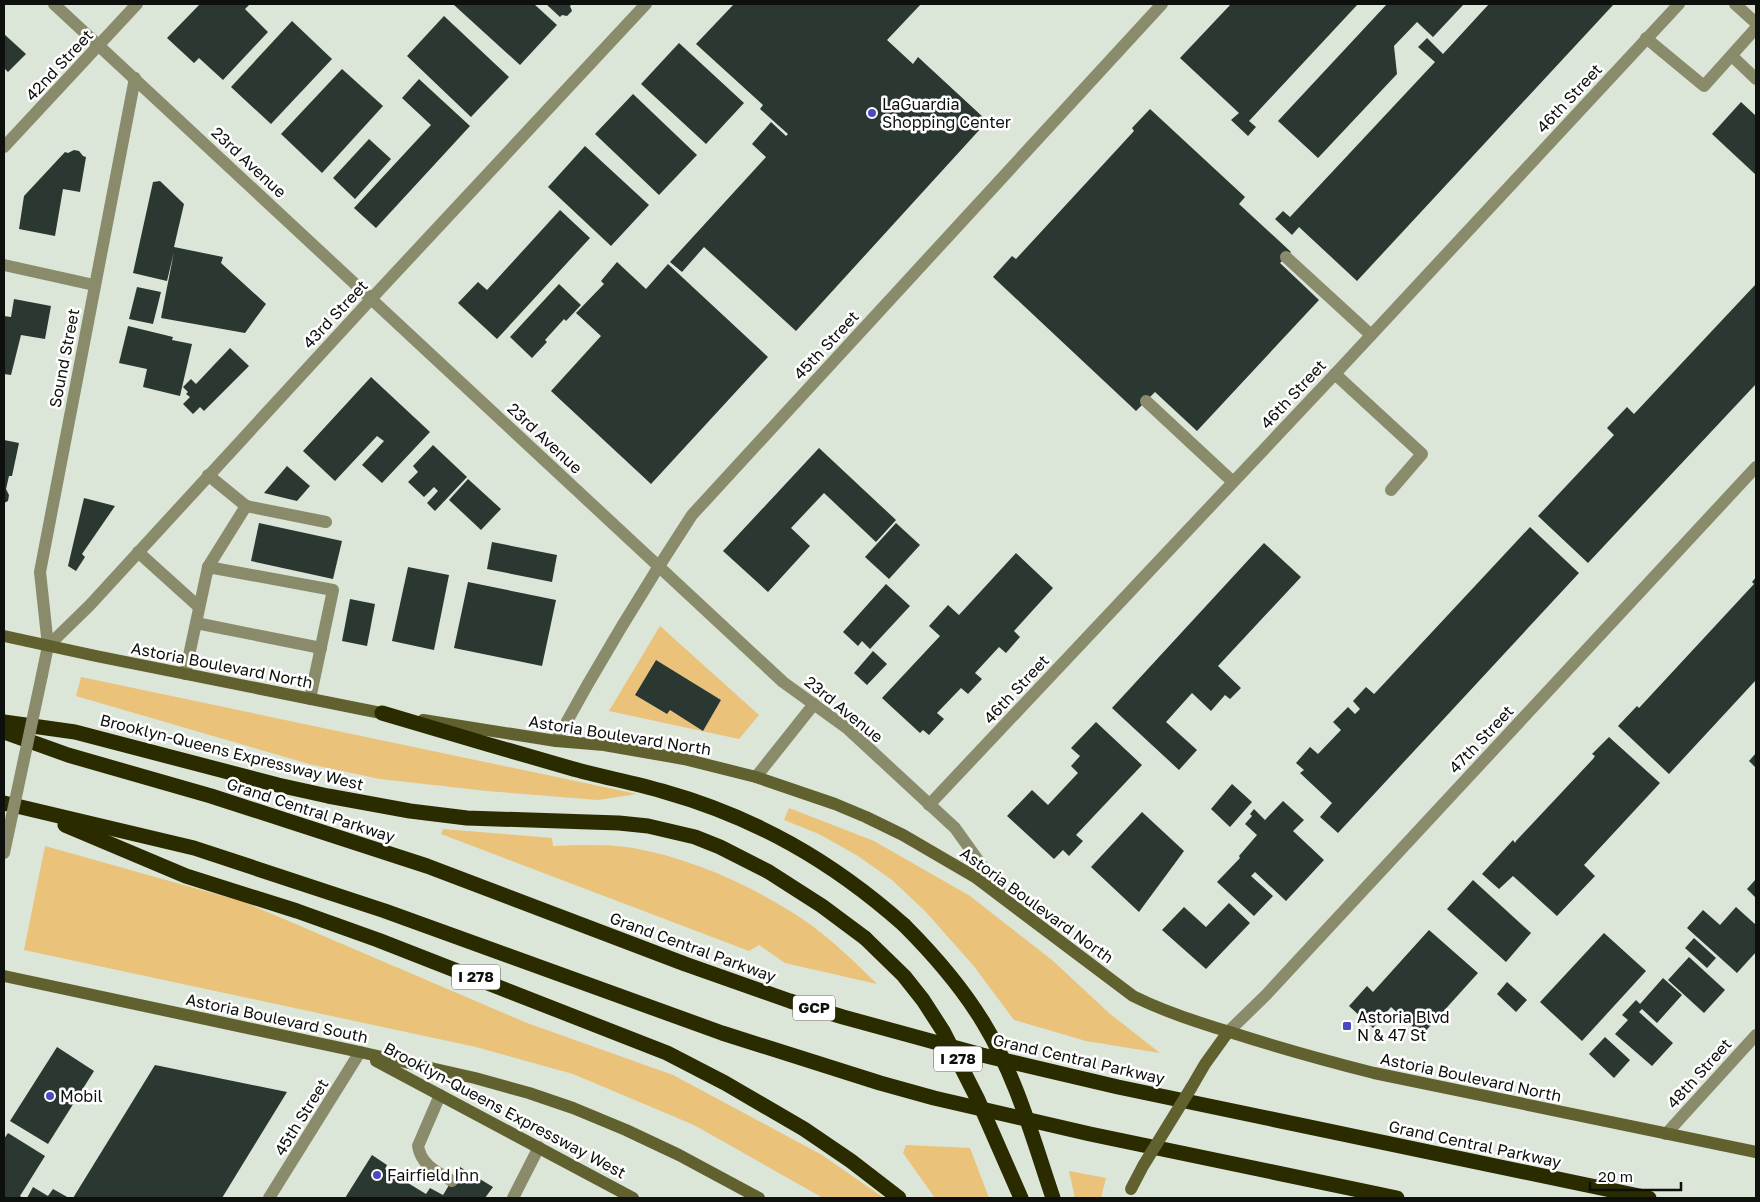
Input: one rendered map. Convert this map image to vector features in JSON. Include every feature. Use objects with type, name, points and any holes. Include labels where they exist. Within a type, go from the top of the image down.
[{"type":"highway","points":[[382,713],[572,769],[662,791],[722,812],[783,839],[820,860],[879,904],[904,926],[936,958],[963,991],[983,1022],[1018,1096],[1053,1198]]},
{"type":"highway","name":"Brooklyn-Queens Expressway West","points":[[4,722],[75,732],[278,785],[410,811],[467,818],[618,823],[648,826],[695,837],[720,847],[770,872],[822,906],[865,938],[904,976],[924,1000],[943,1031],[978,1100],[1022,1198]]},
{"type":"highway","name":"Grand Central Parkway","points":[[4,732],[68,756],[221,799],[427,866],[702,970],[790,1001],[861,1022],[982,1055],[1118,1087],[1649,1198]]},
{"type":"highway","name":"I 278","points":[[4,803],[26,809],[186,876],[297,911],[378,940],[666,1053],[725,1083],[804,1129],[851,1161],[899,1198]]},
{"type":"highway","points":[[26,809],[194,848],[376,908],[722,1033],[880,1083],[934,1098],[1063,1128],[1397,1198]]},
{"type":"main road","name":"Astoria Boulevard North","points":[[4,636],[382,713],[556,741],[604,745],[684,759],[756,777],[835,804],[903,835],[975,877],[1133,996],[1180,1017],[1332,1063],[1374,1073],[1756,1152]]},
{"type":"main road","name":"Astoria Boulevard South","points":[[4,976],[360,1052],[475,1078],[529,1093],[573,1108],[626,1130],[679,1155],[759,1198]]},
{"type":"main road","points":[[1130,1194],[1143,1166],[1190,1088],[1228,1032]]},
{"type":"main road","name":"Brooklyn-Queens Expressway West","points":[[360,1052],[633,1198]]},
{"type":"street","name":"23rd Avenue","points":[[54,4],[783,682],[848,729],[955,828],[1007,900]]},
{"type":"street","name":"42nd Street","points":[[4,147],[137,4]]},
{"type":"street","name":"43rd Street","points":[[48,646],[90,605],[208,475],[646,4]]},
{"type":"street","name":"45th Street","points":[[556,741],[582,693],[692,515],[1162,4]]},
{"type":"street","name":"46th Street","points":[[929,805],[1335,374],[1679,4]]},
{"type":"street","points":[[1735,4],[1756,23]]},
{"type":"street","points":[[1646,38],[1704,86],[1756,28]]},
{"type":"street","points":[[1732,56],[1756,79]]},
{"type":"street","name":"Sound Street","points":[[4,853],[48,646],[40,572],[135,78]]},
{"type":"street","points":[[1286,257],[1371,335]]},
{"type":"street","points":[[4,265],[94,285]]},
{"type":"street","points":[[1335,374],[1422,454],[1391,490]]},
{"type":"street","points":[[1146,401],[1233,482]]},
{"type":"street","name":"47th Street","points":[[1228,1032],[1266,995],[1756,467]]},
{"type":"street","points":[[208,475],[246,506],[326,522]]},
{"type":"street","points":[[186,674],[208,567],[246,506]]},
{"type":"street","points":[[138,552],[199,607]]},
{"type":"street","points":[[208,567],[247,578],[283,585],[333,590],[310,699]]},
{"type":"street","points":[[196,623],[273,635],[321,648]]},
{"type":"street","points":[[756,777],[814,704]]},
{"type":"street","name":"48th Street","points":[[1666,1134],[1756,1035]]},
{"type":"street","name":"45th Street","points":[[269,1198],[360,1052]]},
{"type":"street","points":[[440,1095],[418,1146],[419,1154],[427,1165],[452,1181]]},
{"type":"street","points":[[515,1198],[539,1147]]},
{"type":"shaded area","points":[[660,626],[759,715],[739,739],[609,711]],"holes":[[[656,660],[721,700],[703,730],[670,710],[667,714],[635,695]]]},
{"type":"shaded area","points":[[81,677],[637,794],[598,800],[487,791],[380,779],[309,764],[76,696]]},
{"type":"shaded area","points":[[789,808],[874,841],[970,896],[1052,960],[1109,1013],[1160,1053],[1086,1041],[1014,1020],[973,965],[925,911],[892,880],[858,856],[819,834],[784,820]]},
{"type":"shaded area","points":[[443,829],[552,838],[553,846],[603,845],[633,848],[656,853],[703,868],[770,899],[811,925],[845,953],[877,984],[785,963],[759,945],[749,951],[441,834]]},
{"type":"shaded area","points":[[45,846],[244,902],[527,1023],[673,1075],[822,1155],[884,1198],[823,1198],[694,1125],[573,1074],[476,1047],[24,950]]},
{"type":"shaded area","points":[[906,1145],[970,1148],[989,1198],[935,1198],[903,1153]]},
{"type":"shaded area","points":[[1069,1171],[1106,1178],[1101,1198],[1075,1198]]},
{"type":"building","points":[[200,4],[250,4],[245,9],[268,32],[223,80],[199,58],[194,63],[167,38]]},
{"type":"building","points":[[455,4],[534,4],[557,25],[520,65]]},
{"type":"building","points":[[546,4],[572,4],[570,6],[572,11],[567,16],[562,15],[560,17]]},
{"type":"building","name":"LaGuardia Shopping Center","points":[[734,4],[921,4],[887,40],[913,64],[918,57],[984,118],[978,123],[982,127],[796,331],[704,247],[682,272],[670,262],[766,157],[752,144],[771,122],[786,136],[788,134],[760,109],[763,105],[696,44]]},
{"type":"building","points":[[1231,4],[1358,4],[1249,121],[1256,127],[1248,136],[1231,120],[1239,113],[1180,58]]},
{"type":"building","points":[[1387,4],[1464,4],[1433,37],[1417,22],[1394,46],[1397,74],[1318,158],[1278,121]]},
{"type":"building","points":[[1489,4],[1614,4],[1357,281],[1299,227],[1292,235],[1275,219],[1283,211],[1290,217],[1435,62],[1418,47],[1427,38],[1443,54]]},
{"type":"building","points":[[444,16],[509,77],[471,117],[407,56]]},
{"type":"building","points":[[292,21],[332,59],[271,124],[231,87]]},
{"type":"building","points":[[4,34],[26,54],[8,72],[4,68]]},
{"type":"building","points":[[679,43],[744,103],[706,144],[641,84]]},
{"type":"building","points":[[342,69],[383,106],[322,173],[281,134]]},
{"type":"building","points":[[419,79],[470,126],[376,228],[354,208],[431,125],[402,98]]},
{"type":"building","points":[[633,94],[697,155],[659,195],[595,134]]},
{"type":"building","points":[[1741,102],[1756,116],[1756,175],[1712,134]]},
{"type":"building","points":[[1150,109],[1245,197],[1239,204],[1291,252],[1280,263],[1319,300],[1197,431],[1155,392],[1136,411],[993,277],[1012,256],[1016,259],[1134,131],[1132,128]]},
{"type":"building","points":[[369,139],[391,159],[355,199],[333,178]]},
{"type":"building","points":[[585,146],[649,205],[611,246],[548,187]]},
{"type":"building","points":[[74,150],[79,151],[86,157],[80,192],[63,189],[55,236],[19,229],[24,196],[65,152],[68,153]]},
{"type":"building","points":[[160,181],[184,204],[174,247],[223,257],[221,263],[266,304],[245,333],[161,318],[174,252],[167,281],[133,273],[153,182]]},
{"type":"building","points":[[560,210],[590,238],[497,339],[458,303],[478,282],[487,290]]},
{"type":"building","points":[[617,262],[646,289],[668,264],[768,357],[651,484],[551,391],[601,336],[576,313],[604,284],[601,281]]},
{"type":"building","points":[[559,284],[581,305],[566,321],[564,319],[532,358],[510,337]]},
{"type":"building","points":[[1756,284],[1756,384],[1588,563],[1538,516],[1614,435],[1607,428],[1627,407],[1634,414]]},
{"type":"building","points":[[137,287],[161,292],[153,324],[129,319]]},
{"type":"building","points":[[14,299],[51,306],[45,339],[21,335],[11,375],[4,374],[4,316],[11,317]]},
{"type":"building","points":[[128,326],[173,337],[172,340],[192,344],[180,396],[143,387],[147,369],[119,363]]},
{"type":"building","points":[[230,348],[249,366],[204,411],[200,407],[193,414],[183,404],[190,397],[186,394],[188,392],[183,387],[191,379],[196,384]]},
{"type":"building","points":[[371,377],[430,432],[382,483],[362,465],[384,441],[377,436],[335,481],[303,451]]},
{"type":"building","points":[[4,440],[19,443],[12,476],[9,476],[6,489],[9,495],[8,501],[4,503]]},
{"type":"building","points":[[433,445],[467,477],[435,511],[427,503],[438,491],[434,487],[424,497],[408,482],[418,472],[413,466]]},
{"type":"building","points":[[819,448],[896,520],[876,542],[824,493],[791,528],[810,546],[768,592],[723,551]]},
{"type":"building","points":[[287,466],[310,486],[297,501],[264,493]]},
{"type":"building","points":[[468,479],[501,509],[481,530],[449,500]]},
{"type":"building","points":[[84,498],[115,506],[82,554],[85,557],[76,571],[68,566]]},
{"type":"building","points":[[259,523],[342,541],[333,579],[251,561]]},
{"type":"building","points":[[896,523],[920,545],[889,579],[865,557]]},
{"type":"building","points":[[1530,527],[1579,573],[1338,833],[1320,817],[1332,803],[1300,773],[1304,770],[1296,763],[1310,747],[1318,754],[1341,730],[1333,722],[1348,707],[1355,714],[1360,709],[1353,701],[1366,687],[1374,694]]},
{"type":"building","points":[[492,542],[557,555],[552,582],[487,569]]},
{"type":"building","points":[[1264,543],[1301,577],[1218,666],[1241,688],[1230,699],[1225,695],[1211,711],[1192,693],[1166,722],[1197,750],[1179,770],[1112,708]]},
{"type":"building","points":[[1016,553],[1053,588],[1014,631],[1020,637],[1006,653],[999,647],[975,673],[982,679],[968,694],[961,688],[937,713],[944,719],[929,735],[923,730],[920,733],[882,698],[940,636],[929,626],[948,605],[959,615]]},
{"type":"building","points":[[408,567],[449,575],[434,650],[392,641]]},
{"type":"building","points":[[1756,577],[1756,680],[1669,774],[1618,726],[1637,706],[1639,708],[1754,584],[1752,582]]},
{"type":"building","points":[[468,582],[556,600],[542,666],[454,648]]},
{"type":"building","points":[[886,584],[910,606],[870,649],[862,641],[858,646],[843,632]]},
{"type":"building","points":[[350,599],[375,604],[367,646],[342,641]]},
{"type":"building","points":[[873,651],[887,664],[867,685],[854,673]]},
{"type":"building","points":[[656,660],[721,700],[703,731],[670,710],[667,714],[635,695]]},
{"type":"building","points":[[1096,722],[1142,765],[1076,835],[1083,841],[1069,856],[1063,850],[1054,859],[1007,816],[1032,790],[1048,805],[1078,773],[1071,766],[1080,756],[1071,748]]},
{"type":"building","points":[[1609,737],[1660,783],[1584,865],[1595,876],[1557,916],[1513,876],[1499,889],[1482,874],[1513,840],[1515,843],[1593,759],[1595,756],[1592,754]]},
{"type":"building","points":[[1756,753],[1756,768],[1749,761]]},
{"type":"building","points":[[1232,784],[1252,802],[1230,827],[1211,809]]},
{"type":"building","points":[[1283,801],[1304,820],[1293,831],[1324,860],[1286,901],[1255,872],[1251,876],[1273,896],[1254,916],[1217,882],[1240,858],[1239,856],[1257,835],[1245,824],[1252,816],[1250,814],[1254,809],[1265,820]]},
{"type":"building","points":[[1142,812],[1184,851],[1139,912],[1091,867]]},
{"type":"building","points":[[1756,879],[1756,898],[1747,889]]},
{"type":"building","points":[[1473,880],[1531,933],[1506,962],[1447,909]]},
{"type":"building","points":[[1229,903],[1250,923],[1206,969],[1162,930],[1184,907],[1206,927]]},
{"type":"building","points":[[1736,907],[1756,925],[1756,952],[1737,973],[1687,928],[1703,910],[1720,925]]},
{"type":"building","points":[[1429,930],[1478,973],[1422,1035],[1391,1007],[1373,1028],[1349,1006],[1367,986],[1373,992]]},
{"type":"building","points":[[1604,933],[1646,971],[1582,1041],[1540,1002]]},
{"type":"building","points":[[1694,938],[1716,958],[1707,968],[1685,948]]},
{"type":"building","points":[[1689,957],[1725,990],[1704,1013],[1668,980]]},
{"type":"building","points":[[1663,978],[1682,995],[1657,1023],[1642,1009],[1639,1012],[1673,1043],[1652,1066],[1615,1034],[1628,1020],[1622,1015],[1636,1000],[1640,1004]]},
{"type":"building","points":[[1507,982],[1527,1000],[1516,1012],[1497,994]]},
{"type":"building","points":[[1605,1037],[1630,1060],[1614,1078],[1589,1054]]},
{"type":"building","points":[[57,1047],[94,1071],[48,1144],[10,1121]]},
{"type":"building","points":[[155,1065],[287,1092],[222,1198],[73,1198]]},
{"type":"building","points":[[8,1133],[45,1156],[20,1196],[23,1198],[4,1198],[4,1139]]},
{"type":"building","name":"Fairfield Inn","points":[[372,1155],[387,1165],[385,1169],[426,1194],[430,1188],[443,1195],[460,1167],[493,1187],[485,1198],[345,1198]]},
{"type":"building","points":[[33,1187],[48,1196],[53,1189],[69,1198],[27,1198]]},
{"type":"place","name":"LaGuardia Shopping Center","points":[[872,113]]},
{"type":"place","name":"Astoria Blvd N & 47 St","points":[[1347,1026]]},
{"type":"place","name":"Mobil","points":[[50,1096]]},
{"type":"place","name":"Fairfield Inn","points":[[377,1175]]}]
